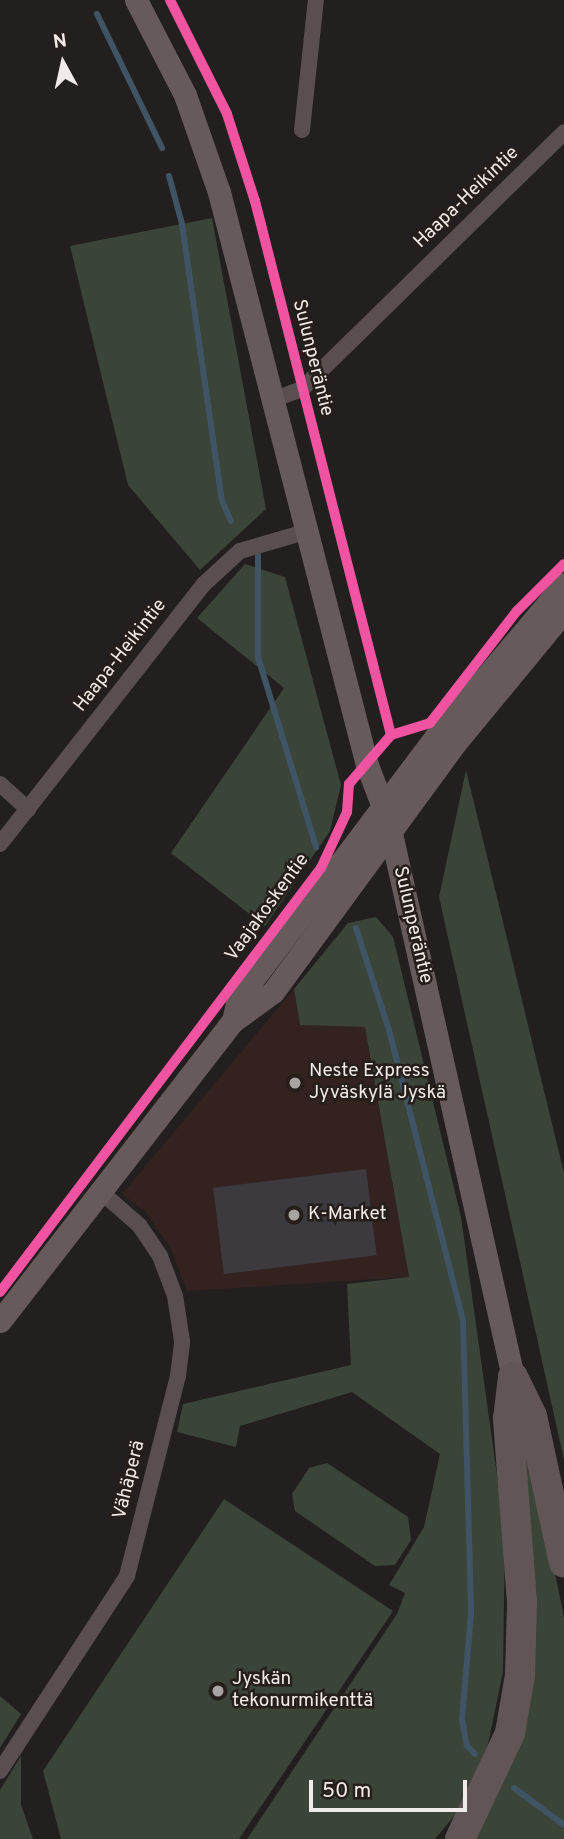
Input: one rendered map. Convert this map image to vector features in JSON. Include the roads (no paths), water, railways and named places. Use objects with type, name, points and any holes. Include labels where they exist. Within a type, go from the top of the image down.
[{"type":"highway","points":[[513,1377],[532,1416],[564,1563]]},
{"type":"highway","points":[[460,1839],[510,1733],[520,1675],[522,1602],[508,1419],[513,1377]]},
{"type":"main road","name":"Sulunperäntie","points":[[136,0],[209,154],[305,532],[390,832],[513,1377]]},
{"type":"main road","name":"Vaajakoskentie","points":[[233,1021],[238,999],[384,809],[437,735],[564,584]]},
{"type":"main road","name":"Vaajakoskentie","points":[[0,1321],[99,1190],[233,1021],[274,992],[390,832],[564,611]]},
{"type":"street","points":[[302,130],[317,0]]},
{"type":"street","name":"Haapa-Heikintie","points":[[272,400],[302,389],[564,132]]},
{"type":"street","name":"Haapa-Heikintie","points":[[0,845],[204,584],[240,551],[305,532]]},
{"type":"street","points":[[0,784],[28,809]]},
{"type":"street","name":"Vähäperä","points":[[0,1771],[127,1576],[178,1376],[182,1341],[175,1296],[160,1256],[140,1226],[99,1190]]},
{"type":"waterway","points":[[97,14],[162,148]]},
{"type":"waterway","points":[[169,176],[182,224],[222,501],[231,521]]},
{"type":"waterway","points":[[258,555],[258,657],[316,847]]},
{"type":"waterway","points":[[356,928],[389,1030],[463,1321],[471,1614],[462,1719],[467,1746],[475,1754]]},
{"type":"waterway","points":[[514,1788],[564,1825]]},
{"type":"place","name":"Neste Express Jyväskylä Jyskä","points":[[295,1083]]},
{"type":"place","name":"K-Market","points":[[294,1215]]},
{"type":"place","name":"Jyskän tekonurmikenttä","points":[[218,1691]]}]
